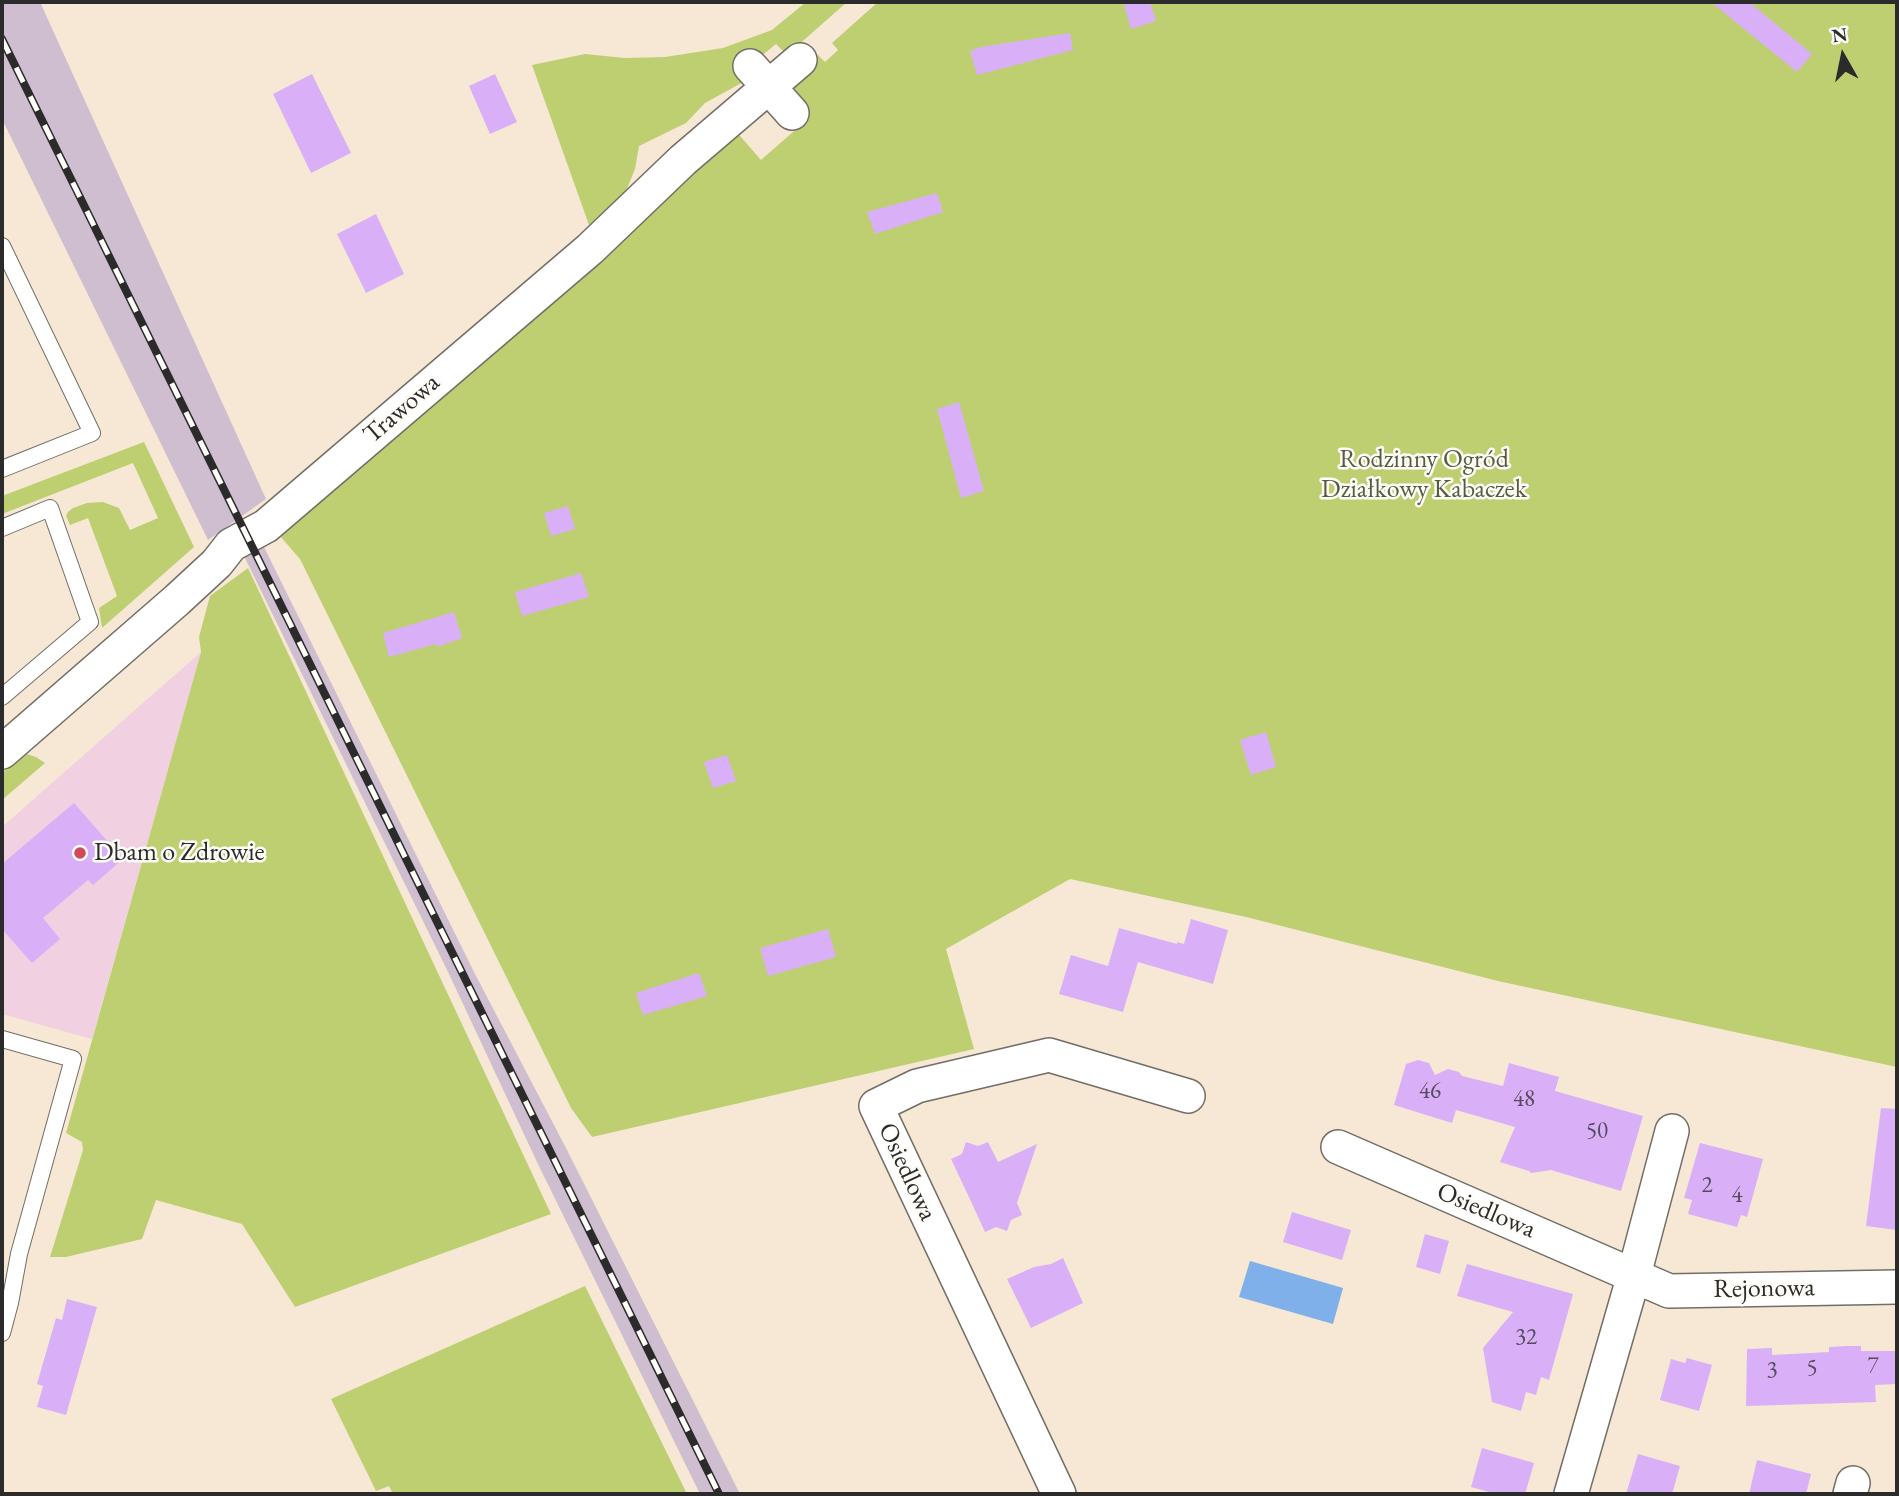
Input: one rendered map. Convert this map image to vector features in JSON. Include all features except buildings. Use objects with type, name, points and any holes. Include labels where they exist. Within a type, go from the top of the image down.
[{"type":"street","name":"Trawowa","points":[[2,752],[177,600],[217,563],[231,545],[266,526],[590,249],[683,160],[759,76],[800,60]]},
{"type":"street","points":[[759,76],[792,113]]},
{"type":"street","name":"Osiedlowa","points":[[1059,1494],[876,1106],[917,1086],[1049,1055],[1188,1096]]},
{"type":"street","points":[[1571,1494],[1672,1131]]},
{"type":"street","name":"Osiedlowa","points":[[1338,1147],[1634,1275]]},
{"type":"street","name":"Rejonowa","points":[[1634,1275],[1669,1291],[1897,1287]]},
{"type":"lane","points":[[2,246],[92,433],[2,469]]},
{"type":"lane","points":[[2,528],[50,508],[90,622],[2,697]]},
{"type":"lane","points":[[2,1039],[73,1059],[19,1254],[2,1333]]},
{"type":"shaded area","points":[[2,2],[40,2],[266,499],[208,540],[2,119]]},
{"type":"shaded area","points":[[264,547],[475,974],[740,1494],[700,1494],[244,556]]},
{"type":"shaded area","points":[[201,652],[92,1039],[2,1014],[2,827]]},
{"type":"green space","points":[[806,2],[847,2],[787,55],[776,44],[743,71],[745,81],[705,103],[686,123],[639,146],[635,169],[626,191],[589,225],[532,65],[585,54],[625,58],[665,57],[723,48],[772,30]]},
{"type":"green space","name":"Rodzinny Ogród Działkowy Kabaczek","points":[[878,2],[1897,2],[1897,1067],[1498,981],[1246,917],[1070,879],[946,949],[974,1049],[592,1137],[571,1108],[300,559],[280,536],[734,129],[761,160],[809,118],[787,95],[810,63],[818,55],[825,62],[838,50],[832,43]]},
{"type":"green space","points":[[144,442],[194,547],[102,628],[99,608],[117,596],[88,518],[70,525],[66,516],[73,508],[87,503],[103,502],[119,508],[130,530],[158,518],[133,463],[2,514],[2,496]]},
{"type":"green space","points":[[248,568],[551,1214],[295,1307],[242,1224],[156,1200],[142,1239],[66,1257],[50,1257],[83,1150],[82,1142],[66,1133],[201,652],[199,637],[210,596]]},
{"type":"green space","points":[[27,754],[45,763],[2,800],[2,773]]},
{"type":"green space","points":[[585,1286],[687,1494],[393,1494],[389,1486],[376,1491],[331,1399]]},
{"type":"water","points":[[1250,1261],[1343,1288],[1333,1324],[1239,1297]]},
{"type":"railway","points":[[2,39],[719,1494]]},
{"type":"place","name":"Dbam o Zdrowie","points":[[80,853]]}]
